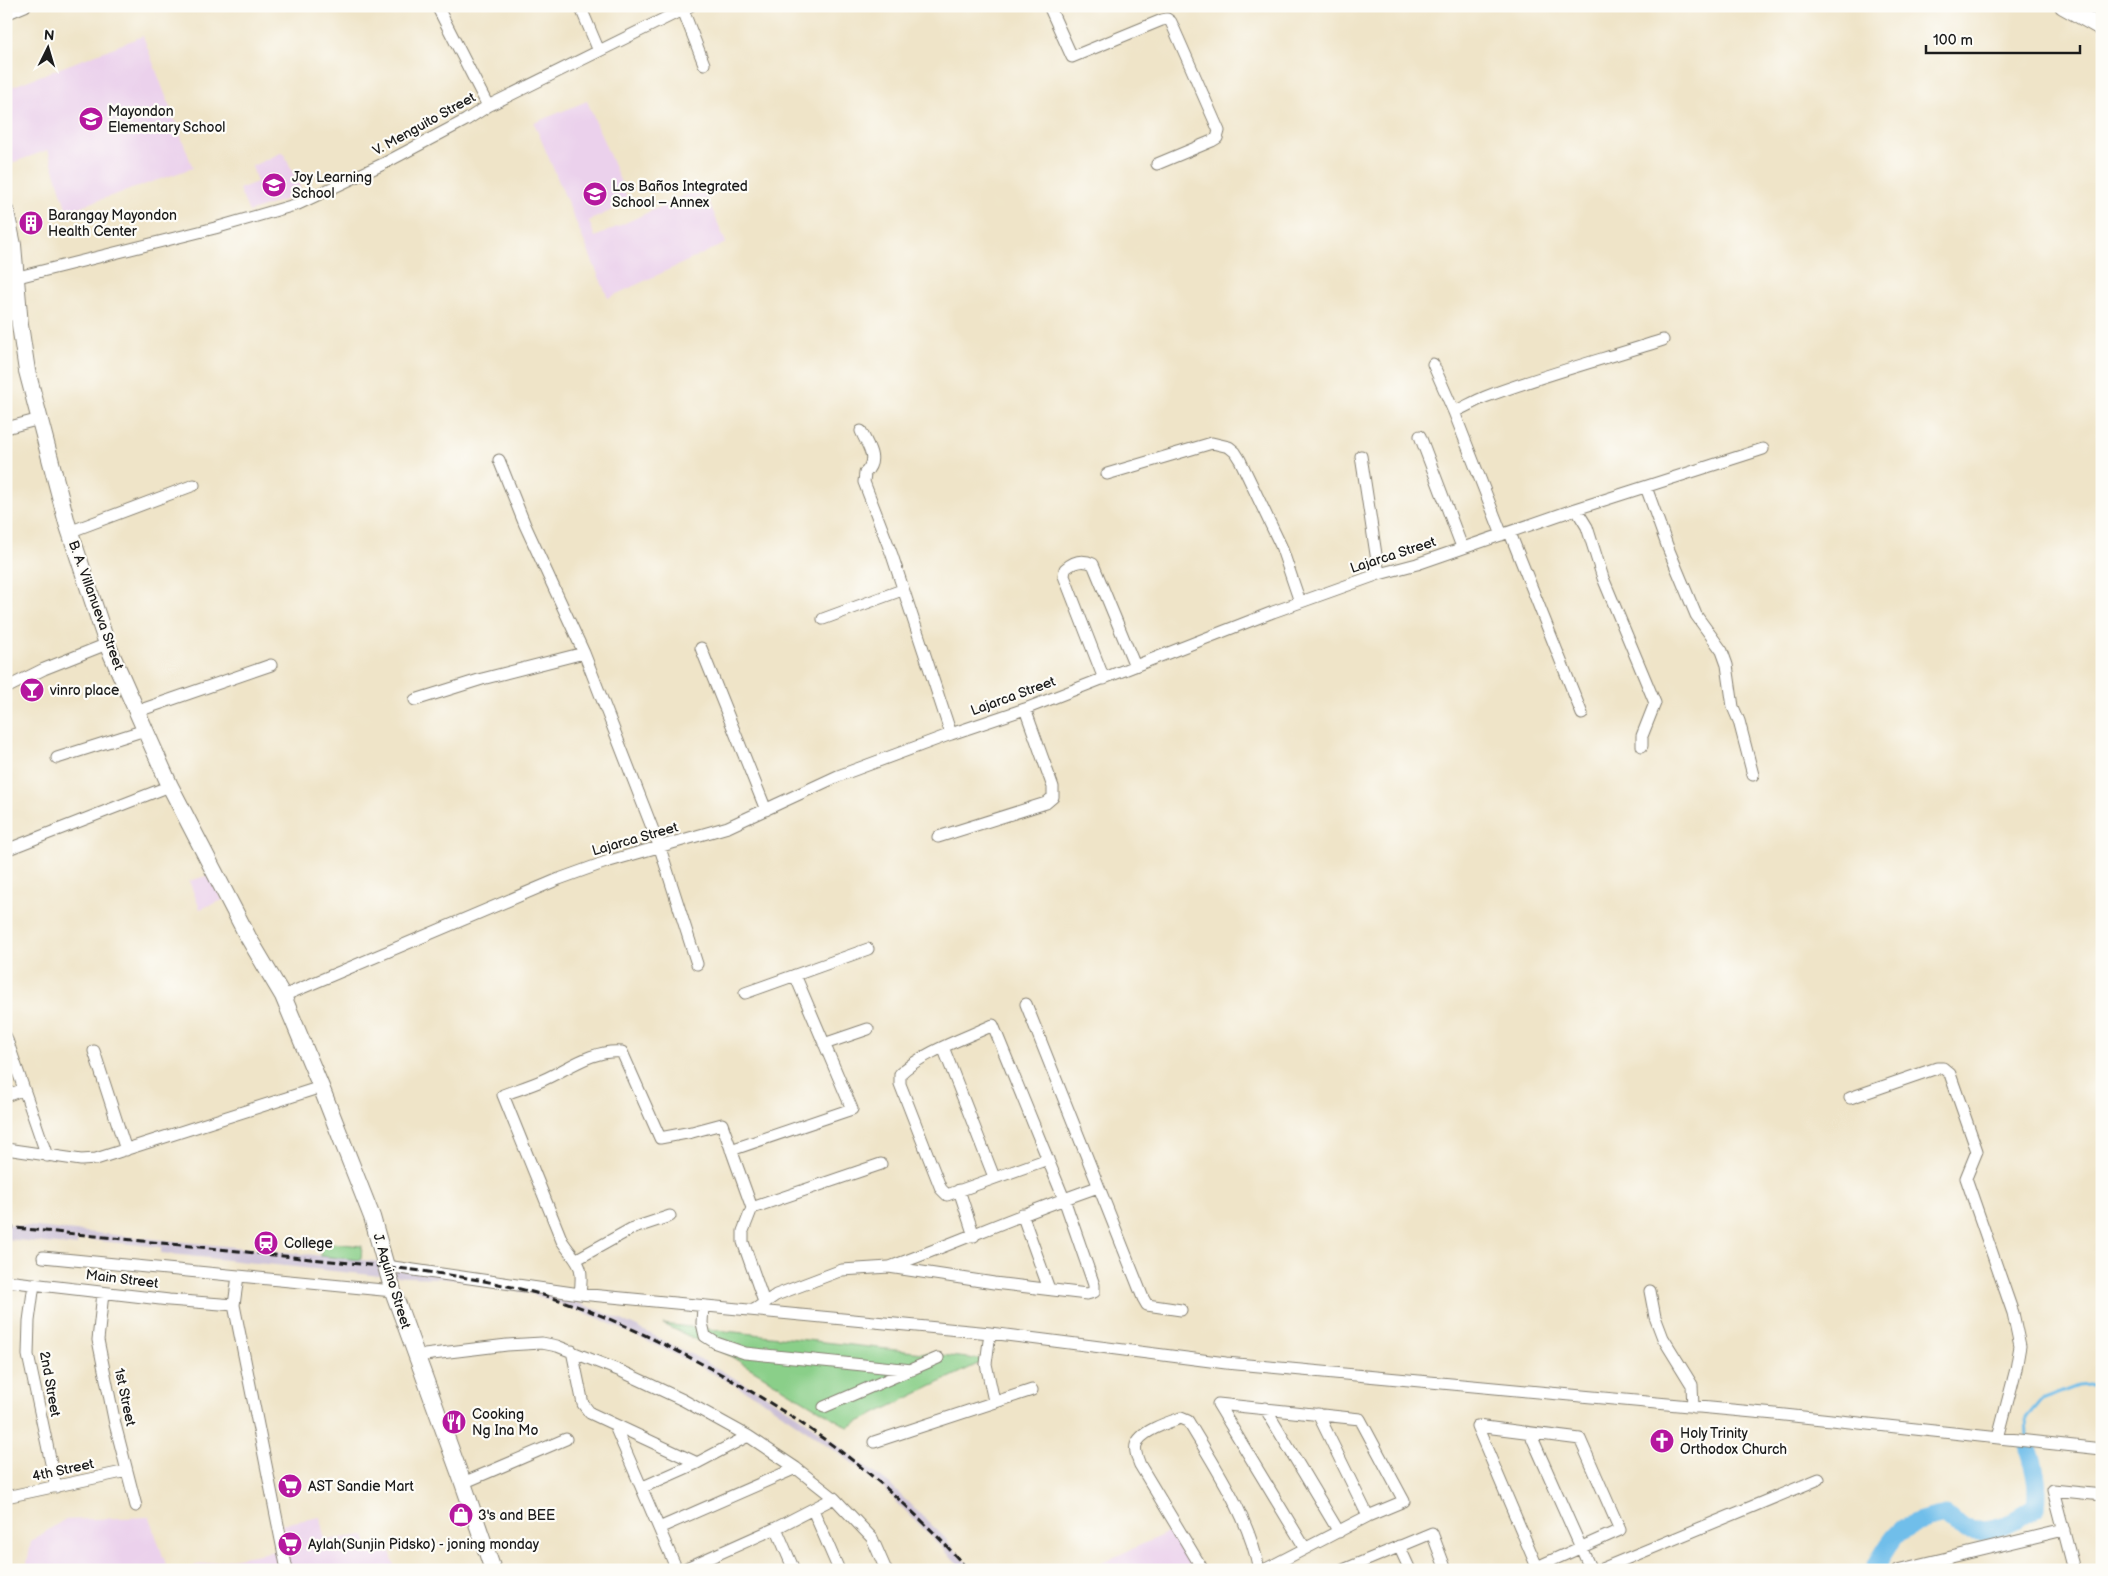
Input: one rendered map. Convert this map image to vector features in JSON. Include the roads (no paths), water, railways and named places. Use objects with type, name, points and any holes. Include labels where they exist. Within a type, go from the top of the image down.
[{"type":"street","points":[[6,14],[25,6]]},
{"type":"street","points":[[437,6],[488,106]]},
{"type":"street","points":[[580,6],[599,51]]},
{"type":"street","points":[[1049,6],[1072,57],[1162,20],[1167,19],[1171,22],[1219,131],[1217,138],[1212,141],[1157,164]]},
{"type":"street","points":[[2063,6],[2102,28]]},
{"type":"street","points":[[686,8],[704,64]]},
{"type":"street","name":"V. Menguito Street","points":[[11,279],[232,223],[298,204],[376,168],[466,120],[488,106],[686,8]]},
{"type":"street","name":"B. A. Villanueva Street","points":[[6,212],[13,245],[11,279],[13,314],[69,532],[107,644],[170,786],[223,891],[282,996]]},
{"type":"street","points":[[1454,412],[1484,398],[1547,375],[1589,364],[1663,340]]},
{"type":"street","points":[[1433,364],[1582,714]]},
{"type":"street","points":[[6,428],[40,419]]},
{"type":"street","points":[[861,431],[871,453],[872,462],[872,466],[864,473],[864,482],[892,556],[951,734]]},
{"type":"street","points":[[1420,436],[1462,547]]},
{"type":"street","points":[[1107,474],[1212,443],[1222,444],[1232,449],[1240,460],[1269,519],[1281,546],[1300,602]]},
{"type":"street","name":"Lajarca Street","points":[[282,996],[559,878],[606,862],[728,827],[838,776],[1025,709],[1300,602],[1379,574],[1417,564],[1462,547],[1506,534],[1576,508],[1763,449]]},
{"type":"street","points":[[1361,456],[1379,574]]},
{"type":"street","points":[[499,460],[525,525],[584,653],[660,848],[697,964]]},
{"type":"street","points":[[69,532],[194,485]]},
{"type":"street","points":[[1646,487],[1696,615],[1722,651],[1727,665],[1733,706],[1739,721],[1752,775]]},
{"type":"street","points":[[1576,508],[1586,527],[1603,578],[1655,703],[1642,736],[1642,746]]},
{"type":"street","points":[[1104,678],[1064,576],[1065,569],[1071,564],[1086,560],[1093,564],[1135,666]]},
{"type":"street","points":[[823,619],[902,590]]},
{"type":"street","points":[[6,688],[44,669],[107,644]]},
{"type":"street","points":[[701,648],[766,810]]},
{"type":"street","points":[[415,700],[584,653]]},
{"type":"street","points":[[138,711],[271,665]]},
{"type":"street","points":[[938,836],[1046,804],[1053,797],[1052,787],[1025,709]]},
{"type":"street","points":[[57,758],[146,730]]},
{"type":"street","points":[[6,850],[170,786]]},
{"type":"street","points":[[745,993],[868,949]]},
{"type":"street","points":[[731,1150],[852,1109],[795,975]]},
{"type":"street","name":"J. Aquino Street","points":[[282,996],[321,1087],[372,1217],[393,1291],[493,1570]]},
{"type":"street","points":[[1026,1004],[1098,1188],[1147,1305],[1181,1310]]},
{"type":"street","points":[[754,1310],[776,1295],[842,1270],[889,1268],[1087,1294],[1094,1292],[1094,1285],[1064,1199],[1048,1159],[993,1025],[906,1067],[900,1074],[900,1084],[941,1189],[947,1195],[1048,1159]]},
{"type":"street","points":[[824,1044],[868,1029]]},
{"type":"street","points":[[6,1037],[47,1156]]},
{"type":"street","points":[[943,1048],[994,1177]]},
{"type":"street","points":[[94,1051],[126,1150]]},
{"type":"street","points":[[580,1294],[582,1274],[578,1259],[562,1241],[503,1096],[609,1051],[622,1052],[660,1138],[722,1124],[752,1208],[743,1231],[743,1242],[764,1302]]},
{"type":"street","points":[[1850,1098],[1937,1068],[1943,1068],[1950,1074],[1977,1151],[1966,1178],[2013,1313],[2020,1346],[2000,1438]]},
{"type":"street","points":[[6,1149],[47,1156],[96,1159],[321,1087]]},
{"type":"street","points":[[6,1096],[24,1089]]},
{"type":"street","points":[[752,1208],[881,1164]]},
{"type":"street","points":[[889,1268],[974,1236],[1022,1214],[1098,1188]]},
{"type":"street","points":[[959,1190],[974,1236]]},
{"type":"street","points":[[1022,1214],[1049,1289]]},
{"type":"street","points":[[578,1259],[631,1229],[670,1216]]},
{"type":"street","points":[[43,1258],[393,1291]]},
{"type":"street","points":[[386,1266],[580,1294],[990,1333],[1226,1363],[2102,1448]]},
{"type":"street","points":[[238,1276],[234,1306],[284,1569]]},
{"type":"street","name":"Main Street","points":[[6,1281],[234,1306]]},
{"type":"street","name":"2nd Street","points":[[34,1284],[29,1321],[28,1354],[56,1487]]},
{"type":"street","points":[[1650,1291],[1655,1318],[1664,1338],[1692,1385],[1693,1408]]},
{"type":"street","name":"1st Street","points":[[103,1293],[98,1340],[111,1409],[136,1506]]},
{"type":"street","points":[[703,1306],[702,1323],[705,1336],[716,1343],[745,1353],[912,1370]]},
{"type":"street","points":[[990,1333],[986,1364],[994,1402]]},
{"type":"street","points":[[416,1356],[507,1345],[542,1343],[572,1351],[623,1372],[683,1400],[748,1436],[796,1468],[834,1498],[872,1538],[886,1570]]},
{"type":"street","points":[[572,1351],[583,1404],[590,1413],[697,1463]]},
{"type":"street","points":[[824,1407],[938,1358]]},
{"type":"street","points":[[874,1442],[1032,1390]]},
{"type":"street","points":[[1264,1570],[1368,1516],[1404,1501],[1360,1419],[1218,1404],[1305,1548]]},
{"type":"street","points":[[1265,1408],[1339,1532]]},
{"type":"street","points":[[1318,1414],[1368,1516]]},
{"type":"street","points":[[1203,1570],[1140,1465],[1136,1455],[1136,1445],[1142,1436],[1181,1418],[1188,1421],[1230,1495],[1251,1537],[1259,1570]]},
{"type":"street","points":[[614,1424],[643,1487],[677,1570]]},
{"type":"street","points":[[1477,1426],[1530,1434],[1580,1439],[1620,1530],[1582,1549],[1537,1567],[1477,1426]]},
{"type":"street","points":[[1530,1434],[1590,1570]]},
{"type":"street","points":[[643,1487],[697,1463],[748,1436]]},
{"type":"street","points":[[463,1483],[566,1440]]},
{"type":"street","points":[[659,1528],[796,1468]]},
{"type":"street","name":"4th Street","points":[[6,1497],[127,1472]]},
{"type":"street","points":[[1599,1570],[1819,1479]]},
{"type":"street","points":[[2074,1570],[2054,1490],[2102,1495]]},
{"type":"street","points":[[682,1570],[776,1528],[834,1498]]},
{"type":"street","points":[[813,1510],[839,1570]]},
{"type":"street","points":[[776,1528],[794,1570]]},
{"type":"street","points":[[1897,1570],[2064,1530]]},
{"type":"street","points":[[1343,1570],[1432,1533],[1446,1570]]},
{"type":"street","points":[[1399,1546],[1410,1570]]},
{"type":"waterway","points":[[2027,1437],[2026,1418],[2041,1400],[2078,1386],[2102,1384]]},
{"type":"waterway","points":[[1875,1570],[1893,1539],[1903,1529],[1913,1524],[1946,1515],[1962,1528],[1985,1531],[2003,1526],[2036,1507],[2036,1477],[2028,1448]]},
{"type":"railway","points":[[6,1227],[417,1270],[504,1285],[571,1304],[628,1327],[683,1354],[723,1375],[800,1422],[872,1476],[905,1505],[968,1570]]},
{"type":"place","name":"Mayondon Elementary School","points":[[91,119]]},
{"type":"place","name":"Joy Learning School","points":[[274,185]]},
{"type":"place","name":"Los Baños Integrated School – Annex","points":[[595,194]]},
{"type":"place","name":"Barangay Mayondon Health Center","points":[[31,223]]},
{"type":"place","name":"vinro place","points":[[32,690]]},
{"type":"place","name":"College","points":[[266,1243]]},
{"type":"place","name":"Cooking Ng Ina Mo","points":[[454,1422]]},
{"type":"place","name":"Holy Trinity Orthodox Church","points":[[1662,1441]]},
{"type":"place","name":"AST Sandie Mart","points":[[290,1486]]},
{"type":"place","name":"3's and BEE","points":[[461,1515]]},
{"type":"place","name":"Aylah(Sunjin Pidsko) - joning monday","points":[[290,1544]]}]
